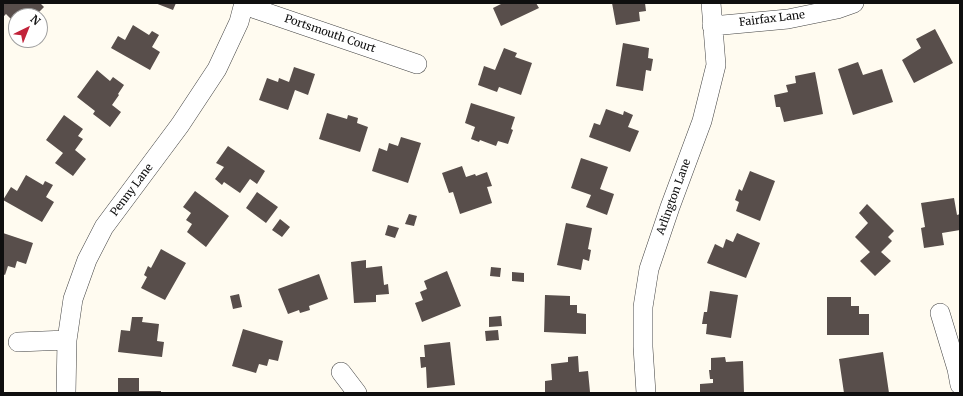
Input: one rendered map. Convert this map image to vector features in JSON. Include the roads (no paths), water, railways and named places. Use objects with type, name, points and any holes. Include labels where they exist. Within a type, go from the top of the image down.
[{"type":"street","name":"Arlington Lane","points":[[646,393],[643,347],[643,307],[649,268],[702,121],[716,65],[711,3]]},
{"type":"street","name":"Fairfax Lane","points":[[712,26],[788,19],[837,9],[854,3]]},
{"type":"street","name":"Portsmouth Court","points":[[244,4],[417,64]]},
{"type":"street","name":"Penny Lane","points":[[66,393],[67,340],[73,299],[87,260],[104,227],[180,125],[217,69],[239,22],[244,4]]},
{"type":"street","points":[[940,314],[957,369],[960,385]]},
{"type":"street","points":[[18,342],[67,340]]},
{"type":"street","points":[[341,372],[357,393]]}]
